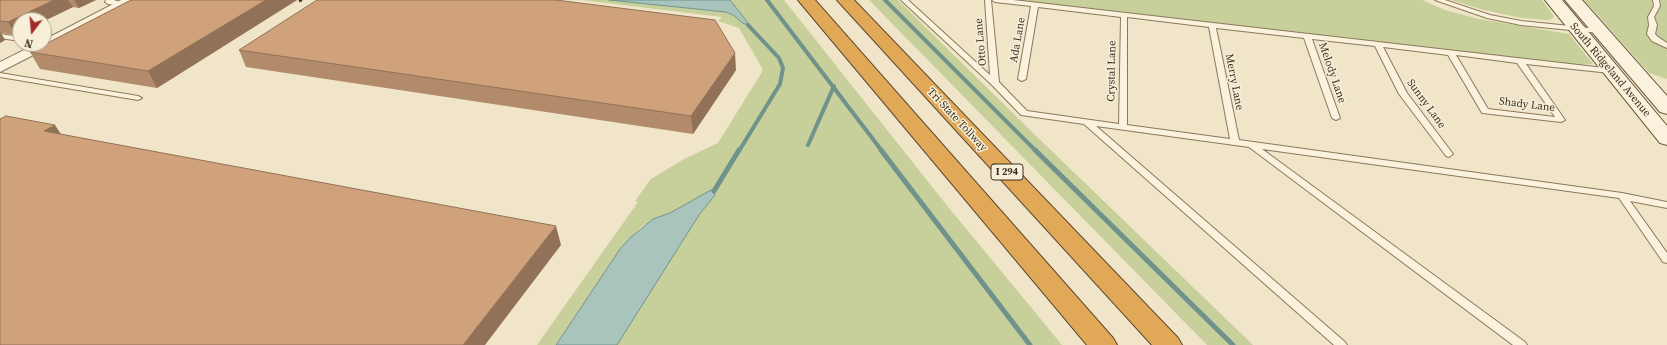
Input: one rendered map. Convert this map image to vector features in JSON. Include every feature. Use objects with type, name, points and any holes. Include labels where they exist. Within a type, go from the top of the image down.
[{"type":"highway","points":[[806,0],[1103,345]]},
{"type":"highway","name":"Tri-State Tollway","points":[[845,0],[1168,345]]},
{"type":"main road","name":"South Ridgeland Avenue","points":[[1553,0],[1667,139]]},
{"type":"main road","name":"South Ridgeland Avenue","points":[[1573,0],[1667,108]]},
{"type":"street","points":[[52,40],[121,1]]},
{"type":"street","points":[[0,68],[29,52]]},
{"type":"lane","points":[[904,0],[995,83],[1024,113],[1622,196],[1667,205]]},
{"type":"lane","name":"Otto Lane","points":[[988,0],[995,83]]},
{"type":"lane","points":[[995,0],[1610,71]]},
{"type":"lane","points":[[1438,0],[1489,17],[1521,23],[1600,31]]},
{"type":"lane","points":[[1656,0],[1658,6],[1651,17],[1653,25],[1651,34],[1655,39],[1667,46]]},
{"type":"lane","name":"Ada Lane","points":[[1022,79],[1035,5]]},
{"type":"lane","name":"Crystal Lane","points":[[1123,127],[1124,15]]},
{"type":"lane","name":"Merry Lane","points":[[1212,25],[1235,143]]},
{"type":"lane","points":[[0,36],[12,38]]},
{"type":"lane","name":"Melody Lane","points":[[1307,36],[1336,118]]},
{"type":"lane","name":"Sunny Lane","points":[[1378,44],[1403,94],[1449,154]]},
{"type":"lane","name":"Shady Lane","points":[[1451,53],[1485,111],[1561,120],[1520,61]]},
{"type":"lane","points":[[0,75],[138,98]]},
{"type":"lane","points":[[1087,122],[1341,345]]},
{"type":"lane","points":[[1252,145],[1521,345]]},
{"type":"lane","points":[[1622,196],[1667,260]]},
{"type":"green space","points":[[581,0],[609,0],[726,12],[733,15],[744,24],[738,10],[730,0],[784,0],[945,203],[1062,345],[617,345],[699,215],[715,195],[706,193],[670,213],[653,219],[641,227],[620,249],[556,345],[537,345],[638,202],[635,201],[651,179],[684,159],[718,143],[762,72],[762,68],[739,28],[718,21],[722,17]]},
{"type":"green space","points":[[869,0],[898,0],[1031,131],[1253,345],[1207,345]]},
{"type":"green space","points":[[1009,0],[1422,0],[1445,10],[1479,19],[1569,34],[1593,64],[1578,65]]},
{"type":"green space","points":[[1451,0],[1542,0],[1554,16],[1552,19],[1547,20],[1521,18],[1480,9]]},
{"type":"green space","points":[[1584,0],[1667,0],[1667,79],[1649,73]]},
{"type":"water","points":[[609,0],[730,0],[749,24],[744,24],[733,15],[726,12]]},
{"type":"water","points":[[711,190],[714,191],[715,195],[699,215],[617,345],[556,345],[620,249],[631,237],[653,219],[670,213]]},
{"type":"building","points":[[0,0],[54,0],[29,12],[12,12],[12,20],[8,22],[0,21]]},
{"type":"building","points":[[131,0],[266,0],[148,71],[30,52],[52,52],[52,41]]},
{"type":"building","points":[[317,0],[556,0],[715,20],[735,53],[691,116],[239,50]]},
{"type":"building","points":[[6,116],[55,125],[44,131],[556,226],[463,345],[0,345],[0,119]]},
{"type":"waterway","points":[[767,0],[833,87]]},
{"type":"waterway","points":[[885,0],[1035,150]]},
{"type":"waterway","points":[[739,151],[780,84],[783,68],[779,58],[748,25]]},
{"type":"waterway","points":[[808,145],[833,87]]},
{"type":"waterway","points":[[833,87],[882,151]]},
{"type":"waterway","points":[[714,191],[739,150]]},
{"type":"waterway","points":[[881,150],[1030,345]]},
{"type":"waterway","points":[[1035,150],[1233,345]]}]
